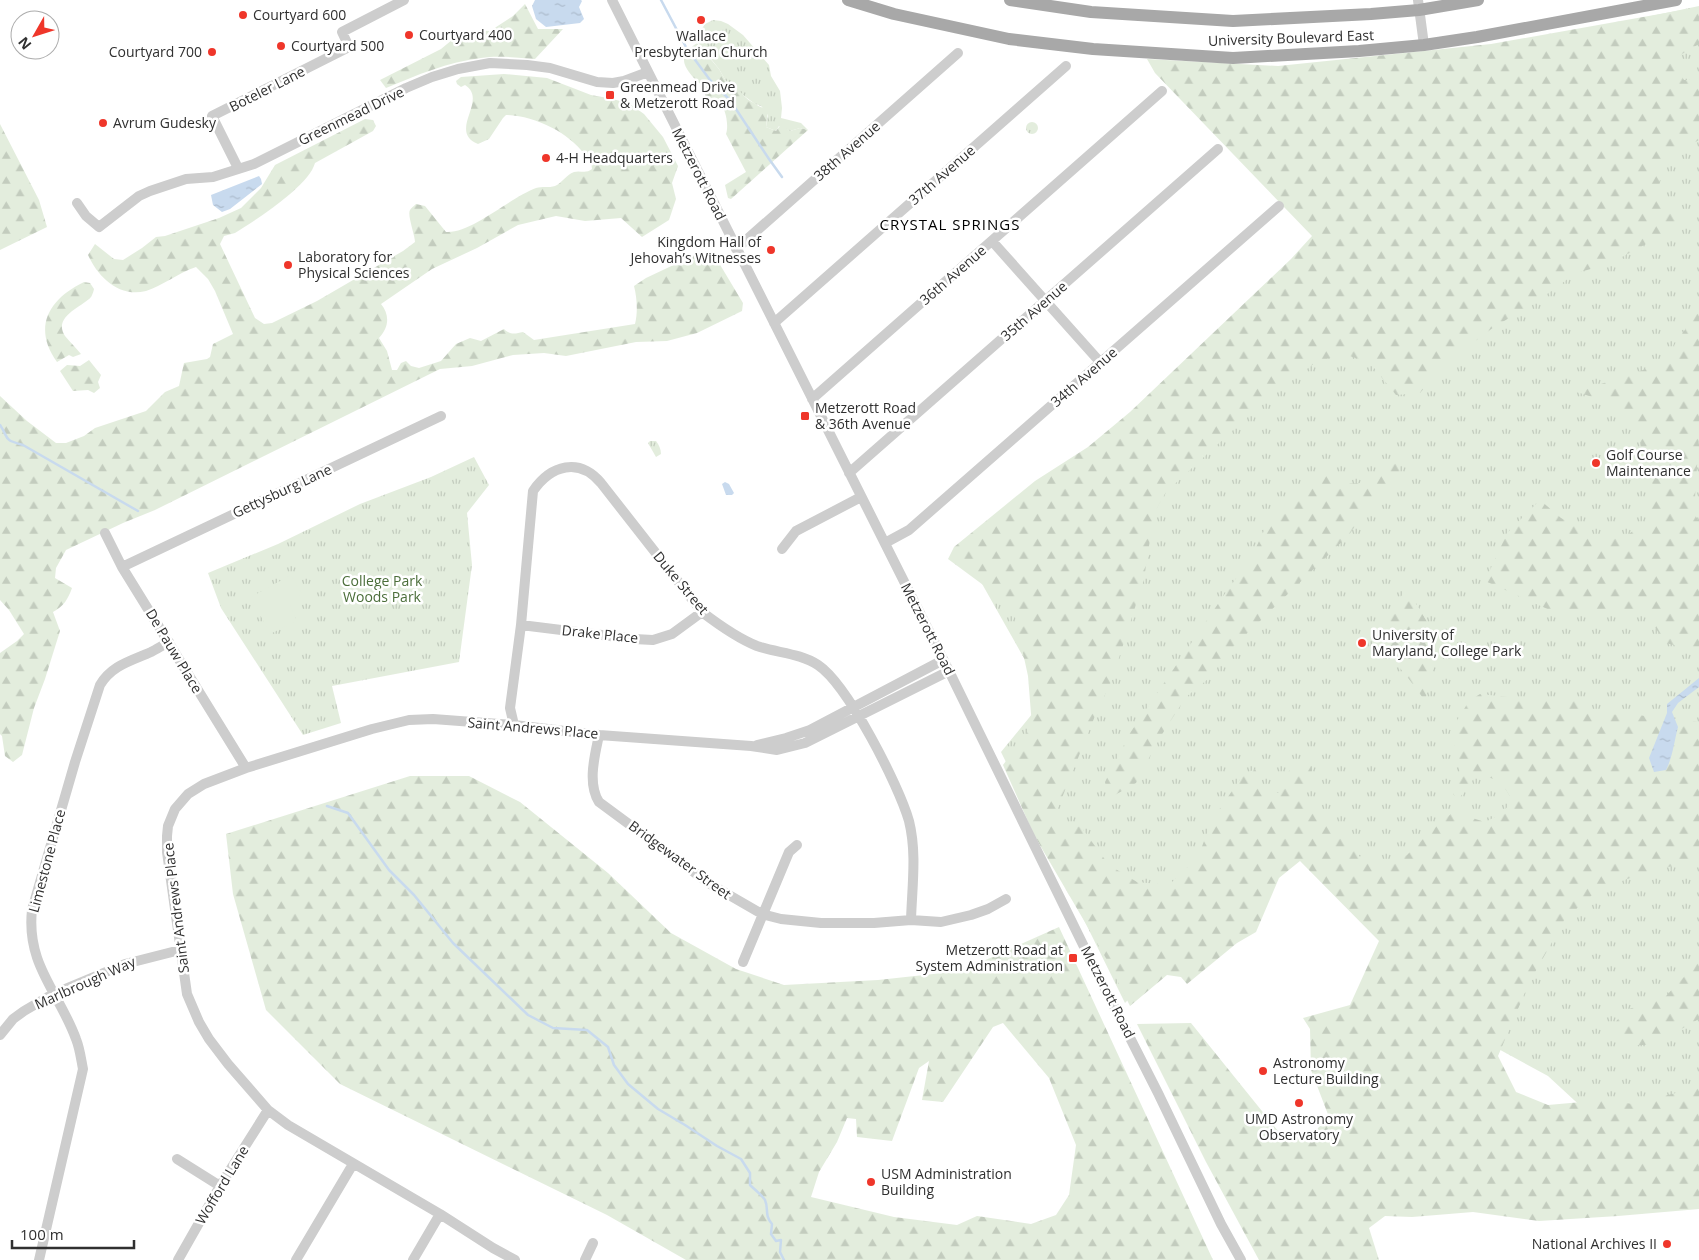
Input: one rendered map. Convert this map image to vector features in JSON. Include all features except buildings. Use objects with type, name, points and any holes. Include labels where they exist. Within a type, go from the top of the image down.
[{"type":"main road","name":"University Boulevard East","points":[[848,0],[894,14],[1009,39],[1093,49],[1233,58],[1359,51],[1424,45],[1676,0]]},
{"type":"main road","name":"University Boulevard East","points":[[1010,0],[1092,12],[1232,21],[1371,14],[1418,5],[1478,0]]},
{"type":"street","name":"Boteler Lane","points":[[238,168],[212,116],[349,47],[342,32],[404,0]]},
{"type":"street","name":"Metzerott Road","points":[[612,0],[949,671],[1092,963],[1241,1260]]},
{"type":"street","points":[[1418,5],[1424,45]]},
{"type":"street","name":"38th Avenue","points":[[736,249],[958,53]]},
{"type":"street","name":"Greenmead Drive","points":[[76,203],[86,216],[99,227],[139,196],[150,191],[186,179],[213,177],[272,156],[406,88],[458,69],[490,64],[527,65],[550,68],[597,82],[613,83],[648,72]]},
{"type":"street","name":"37th Avenue","points":[[774,323],[1066,66]]},
{"type":"street","name":"36th Avenue","points":[[812,399],[1162,91]]},
{"type":"street","name":"35th Avenue","points":[[849,473],[1218,150]]},
{"type":"street","name":"34th Avenue","points":[[885,543],[909,530],[1279,206]]},
{"type":"street","points":[[992,241],[1100,362]]},
{"type":"street","name":"Gettysburg Lane","points":[[122,567],[441,416]]},
{"type":"street","name":"Duke Street","points":[[514,725],[510,708],[521,626],[533,491],[546,475],[556,470],[573,467],[580,468],[593,474],[702,612],[722,627],[757,646],[800,656],[818,665],[833,678],[860,717],[899,794],[909,822],[913,853],[912,920]]},
{"type":"street","points":[[782,549],[796,532],[861,497]]},
{"type":"street","name":"De Pauw Place","points":[[105,533],[122,567],[246,768]]},
{"type":"street","name":"Drake Place","points":[[521,626],[653,640],[672,634],[702,612]]},
{"type":"street","name":"Limestone Place","points":[[39,1260],[83,1070],[76,1037],[54,994],[32,942],[30,921],[34,900],[74,762],[100,685],[105,676],[121,664],[169,642]]},
{"type":"street","name":"Saint Andrews Place","points":[[751,746],[810,730],[943,660]]},
{"type":"street","name":"Saint Andrews Place","points":[[515,1260],[288,1125],[268,1110],[228,1064],[198,1022],[187,994],[167,852],[168,826],[181,800],[196,788],[246,768],[372,729],[409,720],[514,725],[599,735],[751,746],[778,750],[790,748],[805,743],[860,717],[949,671]]},
{"type":"street","name":"Bridgewater Street","points":[[599,735],[594,764],[593,785],[595,796],[599,802],[710,884],[762,914],[781,919],[821,924],[912,920],[941,922],[988,909],[1006,899]]},
{"type":"street","points":[[743,962],[789,852],[797,846]]},
{"type":"street","name":"Marlbrough Way","points":[[0,1035],[13,1019],[54,994],[125,964],[180,950]]},
{"type":"street","name":"Wofford Lane","points":[[178,1260],[220,1186],[268,1110]]},
{"type":"street","points":[[177,1159],[220,1186]]},
{"type":"street","points":[[296,1260],[353,1164]]},
{"type":"street","points":[[413,1260],[440,1214]]},
{"type":"street","points":[[585,1260],[593,1243]]},
{"type":"green space","points":[[525,4],[538,29],[563,29],[535,59],[488,57],[469,60],[409,78],[386,88],[380,80],[441,49],[464,30],[490,31],[513,16]]},
{"type":"green space","name":"University of Maryland, College Park","points":[[1699,6],[1699,1148],[1600,1124],[1548,1076],[1493,1046],[1286,839],[1125,1003],[1001,752],[1046,697],[968,559],[1134,418],[1523,43]]},
{"type":"green space","points":[[1699,7],[1699,44],[1682,54],[1673,63],[1684,80],[1699,80],[1699,140],[1685,148],[1673,159],[1660,179],[1658,187],[1677,219],[1670,231],[1609,264],[1576,273],[1536,302],[1494,327],[1447,362],[1420,393],[1396,395],[1370,363],[1344,354],[1316,362],[1258,407],[1166,492],[1154,513],[1144,579],[1112,680],[1095,716],[1053,820],[1081,827],[1109,865],[1137,882],[1169,885],[1198,857],[1212,820],[1243,775],[1255,769],[1266,792],[1279,793],[1293,762],[1308,758],[1312,771],[1304,795],[1312,811],[1338,823],[1359,856],[1380,869],[1407,855],[1453,812],[1485,822],[1503,813],[1512,800],[1502,784],[1489,778],[1475,777],[1458,800],[1453,794],[1460,778],[1459,758],[1450,732],[1469,701],[1480,694],[1546,701],[1577,697],[1598,714],[1637,715],[1699,722],[1699,860],[1646,872],[1598,890],[1565,919],[1529,983],[1498,1056],[1516,1092],[1548,1105],[1604,1100],[1633,1104],[1699,1087],[1699,1209],[1539,1221],[1473,1212],[1412,1217],[1385,1216],[1369,1228],[1379,1260],[1259,1260],[1206,1162],[1137,1024],[1191,1023],[1278,1131],[1294,1138],[1315,1131],[1329,1117],[1311,1070],[1310,1029],[1303,1018],[1350,1005],[1379,941],[1300,861],[1279,878],[1256,932],[1237,943],[1187,984],[1181,977],[1167,975],[1130,1006],[1107,960],[1034,835],[1003,765],[1032,726],[1028,676],[1013,607],[948,559],[954,547],[1035,481],[1088,447],[1130,412],[1291,259],[1312,236],[1155,73],[1147,59],[1278,66],[1491,44]]},
{"type":"green space","points":[[713,20],[728,24],[743,35],[769,65],[771,76],[780,91],[781,118],[801,123],[808,130],[800,128],[790,131],[779,126],[776,131],[766,127],[768,115],[761,106],[755,104],[727,83],[719,69],[695,39],[705,24]]},
{"type":"green space","points":[[697,43],[719,69],[729,85],[736,86],[749,100],[768,111],[766,127],[776,131],[782,123],[785,123],[790,131],[800,128],[808,130],[731,199],[728,198],[725,185],[746,172],[726,134],[727,121],[721,104],[707,98],[702,86],[690,74],[685,64],[684,60],[687,52]]},
{"type":"green space","points":[[504,74],[547,78],[591,95],[630,104],[644,114],[663,137],[678,166],[672,183],[676,199],[669,220],[642,237],[621,218],[585,221],[556,216],[518,225],[477,248],[432,269],[381,304],[386,312],[387,321],[385,330],[379,338],[387,351],[392,370],[397,370],[401,363],[406,361],[411,366],[419,368],[441,361],[456,344],[470,338],[481,341],[504,329],[513,334],[523,332],[534,340],[635,324],[637,305],[634,286],[646,278],[699,253],[713,253],[743,303],[742,311],[697,333],[667,341],[636,342],[566,356],[544,353],[513,355],[472,366],[440,369],[155,510],[66,550],[56,568],[55,578],[72,588],[65,602],[53,612],[60,631],[34,708],[22,755],[13,762],[5,756],[2,736],[0,734],[0,653],[24,634],[9,610],[0,600],[0,396],[27,421],[56,443],[66,443],[84,436],[95,428],[146,411],[165,392],[179,386],[184,363],[207,359],[210,357],[213,344],[233,334],[215,291],[208,279],[196,267],[146,291],[127,291],[111,284],[97,271],[88,255],[95,244],[114,259],[123,260],[156,237],[165,236],[219,218],[241,208],[261,188],[275,165],[365,119],[373,120],[376,126],[373,131],[315,163],[311,172],[293,192],[235,233],[224,236],[220,244],[255,318],[264,324],[272,323],[317,301],[403,251],[415,242],[409,213],[410,209],[416,204],[425,206],[446,232],[456,231],[479,221],[538,187],[555,186],[574,172],[592,169],[591,163],[570,139],[550,127],[528,118],[506,115],[489,139],[478,144],[470,138],[466,131],[473,99],[471,91],[465,85],[461,87],[456,81],[461,77]]},
{"type":"green space","points":[[1030,122],[1034,122],[1038,128],[1034,134],[1030,134],[1026,130],[1026,126]]},
{"type":"green space","points":[[0,124],[39,200],[47,227],[0,250]]},
{"type":"green space","points":[[84,282],[90,283],[94,289],[92,295],[70,312],[63,323],[62,329],[65,336],[81,354],[73,357],[69,355],[57,362],[46,337],[45,326],[48,315],[53,306],[62,297]]},
{"type":"green space","points":[[1699,313],[1699,436],[1694,513],[1699,522],[1699,652],[1666,643],[1644,612],[1578,613],[1552,611],[1485,581],[1507,533],[1540,500],[1561,518],[1596,537],[1624,537],[1650,520],[1653,486],[1639,439],[1616,405],[1577,392],[1661,364],[1696,314]]},
{"type":"green space","points":[[89,360],[101,375],[98,382],[100,388],[94,393],[88,390],[73,391],[60,371],[67,365],[80,366]]},
{"type":"green space","points":[[656,441],[660,447],[661,454],[656,457],[648,443]]},
{"type":"green space","name":"College Park Woods Park","points":[[474,457],[489,485],[467,513],[472,565],[459,662],[332,686],[341,723],[303,735],[221,608],[208,573],[278,544],[360,504],[431,477]]},
{"type":"green space","points":[[1401,459],[1398,484],[1371,502],[1349,535],[1229,651],[1208,679],[1186,697],[1159,739],[1136,783],[1108,799],[1105,782],[1130,733],[1251,558],[1271,516],[1319,472],[1343,484],[1363,483]]},
{"type":"green space","points":[[291,575],[302,594],[288,601],[297,621],[270,634],[251,597]]},
{"type":"green space","points":[[1405,590],[1417,605],[1432,630],[1437,655],[1425,701],[1408,677],[1373,644]]},
{"type":"green space","points":[[410,776],[469,776],[520,802],[608,873],[671,933],[736,969],[784,985],[878,980],[961,971],[1059,927],[1213,1260],[686,1260],[607,1215],[340,1084],[266,1010],[233,894],[226,834]],"holes":[[[1003,1023],[1049,1078],[1076,1145],[1069,1195],[1056,1215],[1031,1224],[977,1216],[957,1225],[894,1217],[811,1197],[819,1172],[837,1142],[847,1118],[856,1119],[857,1137],[892,1141],[919,1068],[929,1061],[922,1100],[943,1102],[993,1027]]]},
{"type":"green space","points":[[1699,961],[1699,1019],[1673,1034],[1652,1043],[1633,1045],[1621,1038],[1612,1026],[1626,1010],[1665,997]]},
{"type":"water","points":[[535,0],[581,0],[579,7],[584,19],[580,23],[546,27],[536,19],[532,6]]},
{"type":"water","points":[[259,176],[262,184],[230,209],[222,212],[213,205],[211,195]]},
{"type":"water","points":[[725,482],[729,484],[734,493],[732,495],[726,495],[722,484]]},
{"type":"water","points":[[1699,678],[1699,687],[1678,703],[1672,712],[1678,727],[1666,770],[1654,772],[1649,758],[1667,713],[1667,704]]},
{"type":"waterway","points":[[661,0],[687,49],[710,80],[730,100],[782,177]]},
{"type":"waterway","points":[[0,425],[9,440],[23,445],[138,511]]},
{"type":"waterway","points":[[327,806],[348,813],[389,870],[414,895],[453,943],[528,1015],[553,1028],[587,1030],[608,1047],[614,1065],[628,1084],[658,1109],[741,1159],[750,1173],[750,1185],[765,1200],[767,1215],[772,1224],[771,1234],[776,1241],[781,1240],[780,1252],[784,1260]]},
{"type":"place","name":"Courtyard 600","points":[[243,15]]},
{"type":"place","name":"Wallace Presbyterian Church","points":[[701,20]]},
{"type":"place","name":"Courtyard 400","points":[[409,35]]},
{"type":"place","name":"Courtyard 500","points":[[281,46]]},
{"type":"place","name":"Courtyard 700","points":[[212,52]]},
{"type":"place","name":"Greenmead Drive & Metzerott Road","points":[[610,95]]},
{"type":"place","name":"Avrum Gudesky","points":[[103,123]]},
{"type":"place","name":"4-H Headquarters","points":[[546,158]]},
{"type":"place","name":"Kingdom Hall of Jehovah’s Witnesses","points":[[771,250]]},
{"type":"place","name":"Laboratory for Physical Sciences","points":[[288,265]]},
{"type":"place","name":"Metzerott Road & 36th Avenue","points":[[805,416]]},
{"type":"place","name":"Golf Course Maintenance","points":[[1596,463]]},
{"type":"place","name":"University of Maryland, College Park","points":[[1362,643]]},
{"type":"place","name":"Metzerott Road at System Administration","points":[[1073,958]]},
{"type":"place","name":"Astronomy Lecture Building","points":[[1263,1071]]},
{"type":"place","name":"UMD Astronomy Observatory","points":[[1299,1103]]},
{"type":"place","name":"USM Administration Building","points":[[871,1182]]},
{"type":"place","name":"National Archives II","points":[[1667,1244]]},
{"type":"district","name":"CRYSTAL SPRINGS","points":[[950,225]]}]
